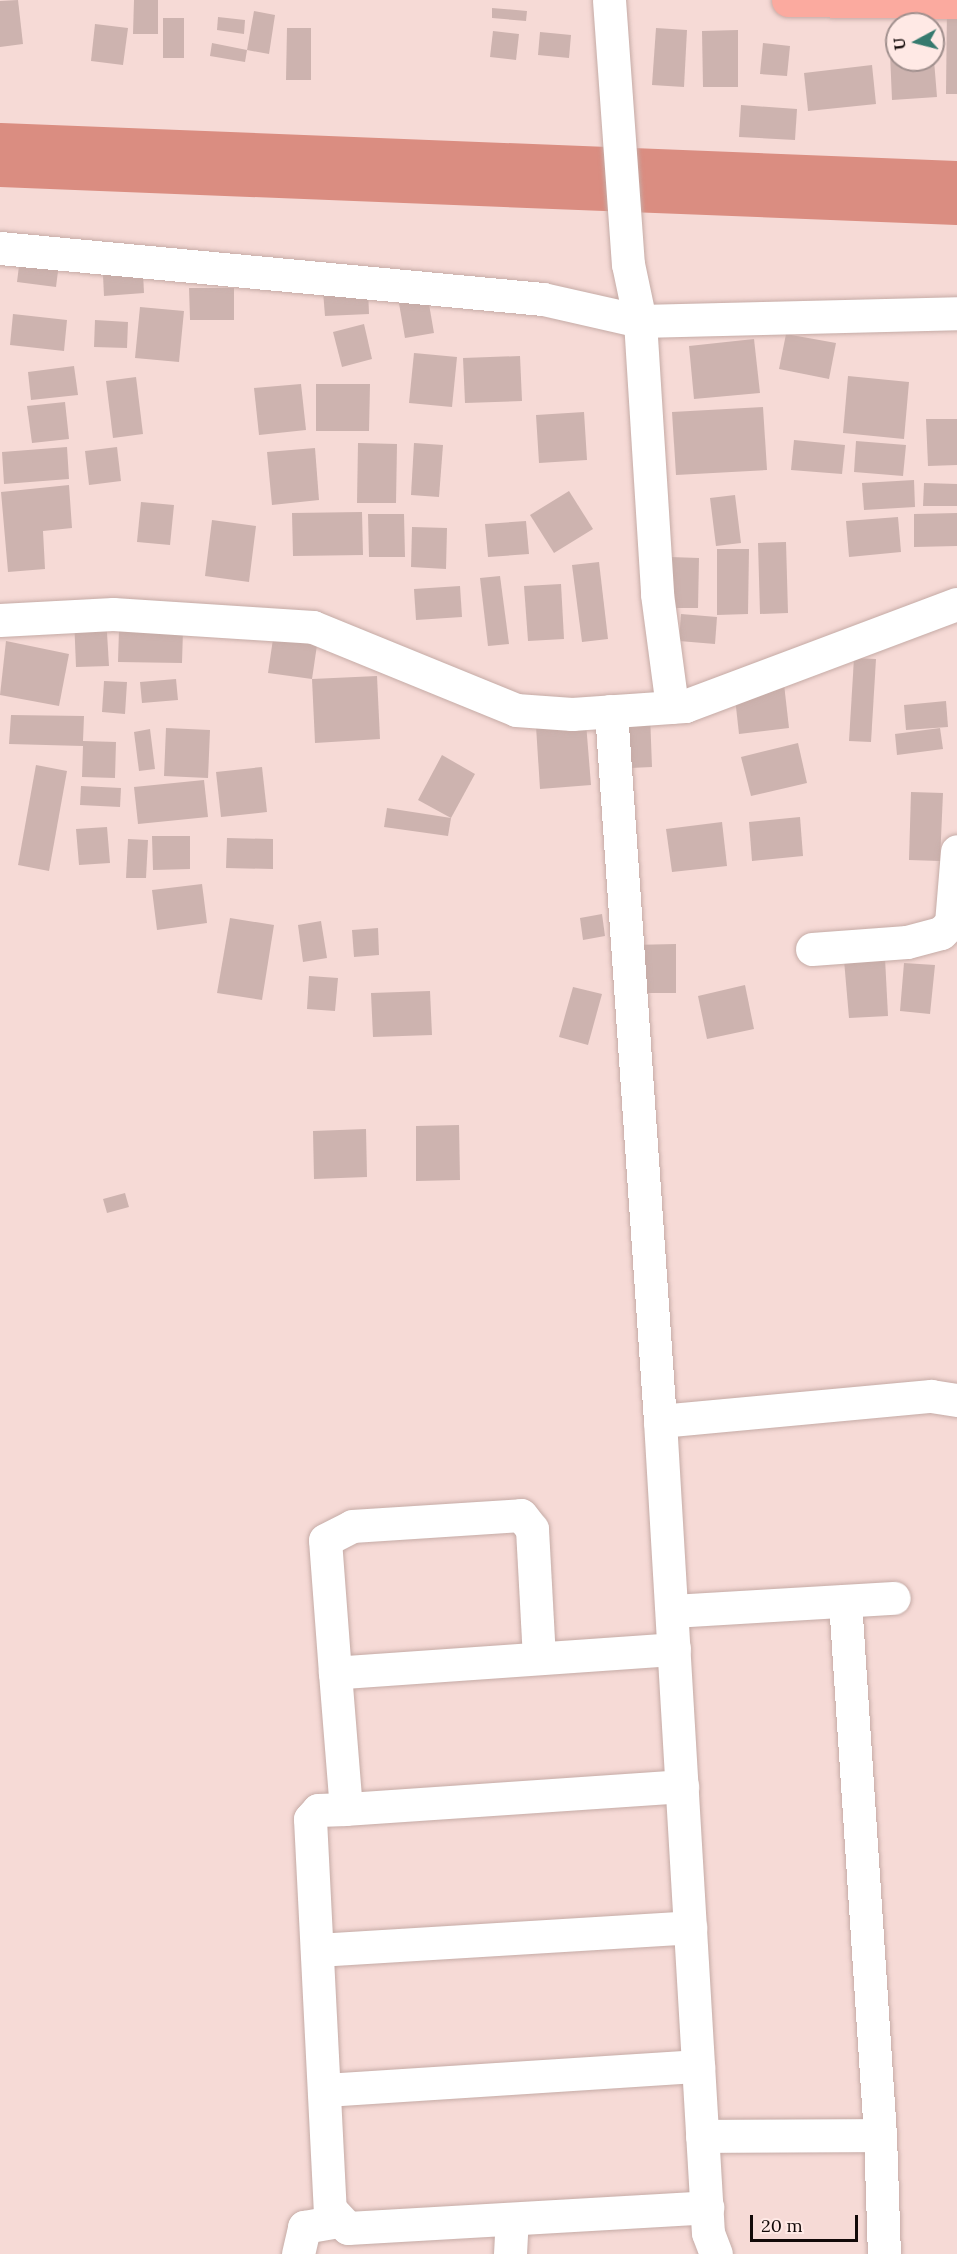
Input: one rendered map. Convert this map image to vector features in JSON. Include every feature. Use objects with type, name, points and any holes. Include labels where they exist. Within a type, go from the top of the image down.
[{"type":"main road","points":[[788,0],[957,2]]},
{"type":"street","points":[[609,0],[620,111],[628,264],[640,321],[657,594],[672,706]]},
{"type":"street","points":[[0,248],[543,299],[640,321],[957,313]]},
{"type":"street","points":[[0,620],[113,614],[313,627],[516,710],[611,711],[672,706],[771,676],[957,604]]},
{"type":"street","points":[[611,711],[660,1421],[702,2136],[707,2207],[716,2254]]},
{"type":"street","points":[[812,949],[907,942],[941,933],[951,923],[957,851]]},
{"type":"street","points":[[660,1421],[931,1395],[957,1400]]},
{"type":"street","points":[[346,1809],[325,1540],[352,1527],[521,1515],[532,1529],[539,1657]]},
{"type":"street","points":[[672,1611],[894,1598]]},
{"type":"street","points":[[845,1601],[880,2135],[884,2254]]},
{"type":"street","points":[[334,1673],[674,1649]]},
{"type":"street","points":[[682,1786],[311,1812],[330,2209],[338,2221],[348,2228],[707,2207]]},
{"type":"street","points":[[317,1950],[690,1927]]},
{"type":"street","points":[[326,2090],[698,2066]]},
{"type":"street","points":[[702,2136],[880,2135]]},
{"type":"street","points":[[510,2254],[512,2219]]},
{"type":"street","points":[[298,2254],[304,2227],[338,2221]]},
{"type":"building","points":[[18,0],[23,44],[0,47],[0,1]]},
{"type":"building","points":[[134,0],[158,0],[158,34],[133,34]]},
{"type":"building","points":[[947,7],[957,7],[957,94],[946,94]]},
{"type":"building","points":[[492,8],[527,11],[526,21],[492,18]]},
{"type":"building","points":[[254,11],[275,15],[269,54],[247,50]]},
{"type":"building","points":[[218,17],[245,20],[244,34],[217,30]]},
{"type":"building","points":[[163,18],[184,18],[184,58],[163,58]]},
{"type":"building","points":[[95,24],[128,28],[123,65],[91,61]]},
{"type":"building","points":[[287,28],[311,28],[311,80],[286,80]]},
{"type":"building","points":[[656,28],[687,30],[684,87],[652,85]]},
{"type":"building","points":[[738,30],[738,87],[703,87],[702,31]]},
{"type":"building","points":[[493,31],[519,34],[516,60],[490,57]]},
{"type":"building","points":[[540,32],[571,35],[569,58],[538,55]]},
{"type":"building","points":[[212,43],[247,50],[245,62],[210,56]]},
{"type":"building","points":[[763,43],[790,46],[787,76],[760,74]]},
{"type":"building","points":[[872,65],[876,104],[808,111],[804,73]]},
{"type":"building","points":[[891,72],[935,72],[937,97],[892,100]]},
{"type":"building","points":[[741,105],[797,109],[795,140],[739,137]]},
{"type":"building","points":[[20,258],[59,263],[56,287],[17,282]]},
{"type":"building","points":[[143,273],[144,293],[104,296],[103,275]]},
{"type":"building","points":[[425,281],[434,333],[405,338],[396,286]]},
{"type":"building","points":[[189,288],[234,288],[234,320],[190,320]]},
{"type":"building","points":[[368,288],[369,314],[325,316],[323,291]]},
{"type":"building","points":[[140,307],[184,311],[179,362],[135,358]]},
{"type":"building","points":[[13,314],[67,320],[64,351],[10,345]]},
{"type":"building","points":[[95,320],[128,322],[127,348],[94,347]]},
{"type":"building","points":[[364,324],[372,359],[342,367],[333,332]]},
{"type":"building","points":[[786,334],[836,343],[829,379],[779,369]]},
{"type":"building","points":[[754,339],[760,393],[694,399],[689,346]]},
{"type":"building","points":[[414,353],[457,357],[452,407],[409,403]]},
{"type":"building","points":[[520,356],[522,401],[465,403],[463,358]]},
{"type":"building","points":[[74,366],[78,395],[31,400],[28,372]]},
{"type":"building","points":[[848,376],[909,382],[904,439],[843,433]]},
{"type":"building","points":[[136,377],[143,434],[113,438],[106,381]]},
{"type":"building","points":[[301,384],[306,430],[259,435],[254,388]]},
{"type":"building","points":[[316,384],[370,384],[369,431],[316,431]]},
{"type":"building","points":[[65,402],[69,439],[32,443],[27,406]]},
{"type":"building","points":[[763,407],[767,470],[676,475],[672,412]]},
{"type":"building","points":[[584,412],[587,460],[539,463],[536,415]]},
{"type":"building","points":[[926,419],[957,419],[957,465],[928,466]]},
{"type":"building","points":[[794,440],[845,445],[842,474],[791,470]]},
{"type":"building","points":[[856,441],[906,445],[903,476],[854,472]]},
{"type":"building","points":[[358,443],[397,444],[396,503],[357,503]]},
{"type":"building","points":[[414,443],[443,445],[439,497],[411,495]]},
{"type":"building","points":[[67,447],[69,479],[4,484],[2,452]]},
{"type":"building","points":[[117,447],[121,481],[89,485],[85,451]]},
{"type":"building","points":[[315,448],[319,500],[272,505],[267,452]]},
{"type":"building","points":[[914,480],[915,507],[864,510],[862,483]]},
{"type":"building","points":[[924,483],[957,484],[957,506],[923,506]]},
{"type":"building","points":[[69,485],[72,528],[43,531],[45,569],[8,572],[1,492]]},
{"type":"building","points":[[569,491],[593,529],[554,553],[530,515]]},
{"type":"building","points":[[735,495],[741,543],[716,546],[710,498]]},
{"type":"building","points":[[141,502],[174,505],[170,545],[137,542]]},
{"type":"building","points":[[362,512],[363,555],[293,556],[292,513]]},
{"type":"building","points":[[957,513],[957,546],[914,547],[914,514]]},
{"type":"building","points":[[368,514],[404,514],[405,557],[369,557]]},
{"type":"building","points":[[898,517],[901,552],[849,557],[846,521]]},
{"type":"building","points":[[212,520],[256,526],[249,582],[205,576]]},
{"type":"building","points":[[526,521],[529,554],[488,557],[485,524]]},
{"type":"building","points":[[412,527],[447,528],[446,569],[411,567]]},
{"type":"building","points":[[786,542],[788,613],[760,614],[758,543]]},
{"type":"building","points":[[717,549],[749,549],[748,614],[717,615]]},
{"type":"building","points":[[670,557],[699,558],[698,608],[670,608]]},
{"type":"building","points":[[599,562],[608,639],[582,642],[572,565]]},
{"type":"building","points":[[500,576],[509,644],[488,646],[480,578]]},
{"type":"building","points":[[561,584],[564,639],[528,641],[524,586]]},
{"type":"building","points":[[460,586],[462,617],[416,620],[414,589]]},
{"type":"building","points":[[681,614],[717,617],[715,644],[679,641]]},
{"type":"building","points":[[106,616],[109,666],[76,667],[74,617]]},
{"type":"building","points":[[119,629],[183,630],[182,663],[118,662]]},
{"type":"building","points":[[273,639],[317,645],[312,679],[268,673]]},
{"type":"building","points":[[6,641],[69,654],[59,706],[0,695]]},
{"type":"building","points":[[854,658],[876,659],[871,742],[849,741]]},
{"type":"building","points":[[377,676],[380,739],[315,743],[312,679]]},
{"type":"building","points":[[176,679],[178,700],[142,703],[140,682]]},
{"type":"building","points":[[104,681],[127,682],[125,714],[102,712]]},
{"type":"building","points":[[784,684],[789,728],[739,734],[734,689]]},
{"type":"building","points":[[946,701],[948,727],[906,730],[904,705]]},
{"type":"building","points":[[650,714],[652,767],[630,768],[627,715]]},
{"type":"building","points":[[11,715],[84,716],[83,741],[116,742],[115,778],[82,777],[83,746],[9,744]]},
{"type":"building","points":[[586,723],[591,785],[540,789],[536,726]]},
{"type":"building","points":[[166,728],[210,730],[208,778],[164,776]]},
{"type":"building","points":[[940,728],[943,749],[897,755],[895,734]]},
{"type":"building","points":[[150,729],[155,769],[139,771],[134,732]]},
{"type":"building","points":[[798,743],[807,783],[751,796],[741,757]]},
{"type":"building","points":[[442,755],[475,774],[451,818],[418,800]]},
{"type":"building","points":[[36,765],[67,771],[49,871],[18,865]]},
{"type":"building","points":[[262,767],[267,812],[221,817],[216,772]]},
{"type":"building","points":[[204,780],[208,817],[138,824],[134,787]]},
{"type":"building","points":[[81,786],[121,788],[120,807],[80,805]]},
{"type":"building","points":[[911,792],[943,793],[940,861],[909,860]]},
{"type":"building","points":[[387,808],[451,818],[448,836],[384,827]]},
{"type":"building","points":[[800,817],[803,856],[752,861],[749,822]]},
{"type":"building","points":[[722,822],[727,866],[672,872],[666,829]]},
{"type":"building","points":[[107,827],[110,863],[79,865],[76,829]]},
{"type":"building","points":[[152,836],[190,836],[190,869],[153,870]]},
{"type":"building","points":[[227,838],[273,839],[273,869],[226,868]]},
{"type":"building","points":[[128,839],[148,840],[146,878],[126,878]]},
{"type":"building","points":[[202,884],[207,923],[157,930],[152,890]]},
{"type":"building","points":[[602,914],[605,936],[583,940],[580,918]]},
{"type":"building","points":[[230,918],[274,925],[262,1000],[217,993]]},
{"type":"building","points":[[321,921],[327,958],[303,962],[298,925]]},
{"type":"building","points":[[378,928],[379,955],[354,957],[352,930]]},
{"type":"building","points":[[676,944],[676,993],[631,993],[631,945]]},
{"type":"building","points":[[885,958],[888,1016],[849,1018],[844,960]]},
{"type":"building","points":[[904,963],[935,965],[930,1014],[900,1011]]},
{"type":"building","points":[[309,976],[338,978],[335,1011],[307,1009]]},
{"type":"building","points":[[745,985],[754,1029],[707,1039],[698,996]]},
{"type":"building","points":[[573,987],[602,994],[588,1045],[559,1037]]},
{"type":"building","points":[[430,991],[432,1035],[373,1037],[371,993]]},
{"type":"building","points":[[459,1125],[460,1180],[416,1181],[416,1126]]},
{"type":"building","points":[[366,1129],[367,1177],[314,1179],[313,1131]]},
{"type":"building","points":[[125,1193],[129,1207],[107,1213],[103,1199]]},
{"type":"waterway","points":[[0,155],[957,193]]}]
